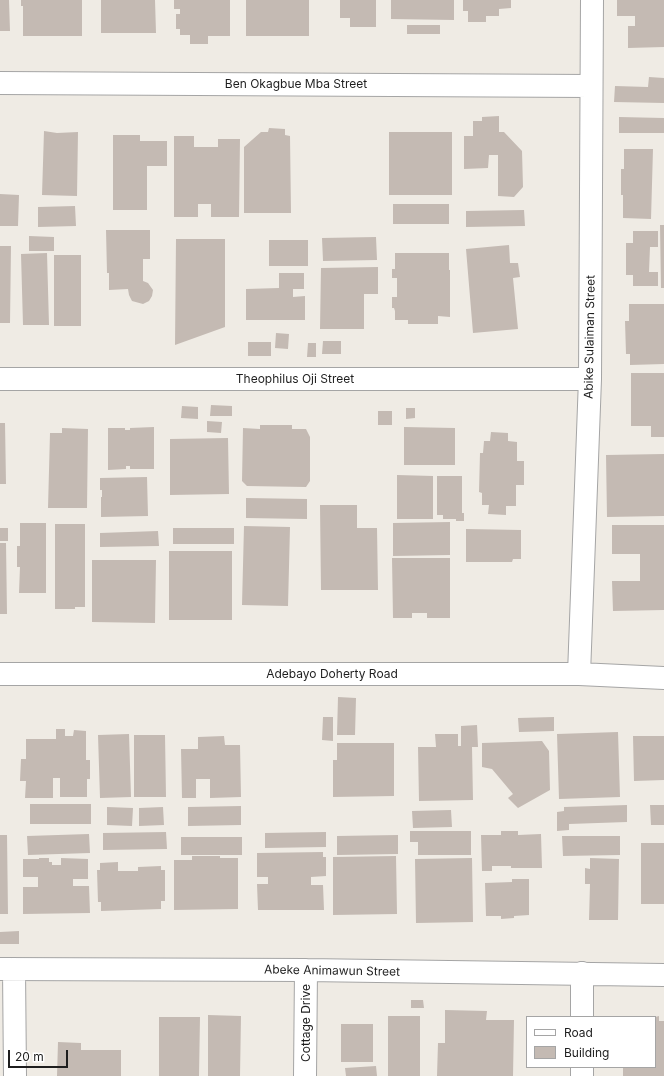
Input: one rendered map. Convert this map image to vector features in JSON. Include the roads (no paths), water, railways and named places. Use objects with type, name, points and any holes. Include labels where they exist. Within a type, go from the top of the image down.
[{"type":"street","name":"Abike Sulaiman Street","points":[[579,674],[590,379],[592,0]]},
{"type":"street","name":"Ben Okagbue Mba Street","points":[[0,83],[592,86]]},
{"type":"street","name":"Theophilus Oji Street","points":[[0,379],[590,379]]},
{"type":"street","name":"Adebayo Doherty Road","points":[[0,674],[579,674],[664,678]]},
{"type":"street","name":"Abeke Animawun Street","points":[[7,969],[306,970],[664,976]]},
{"type":"street","points":[[7,969],[15,1076]]},
{"type":"street","name":"Cottage Drive","points":[[305,1076],[306,970]]},
{"type":"street","points":[[582,974],[582,1016]]}]
